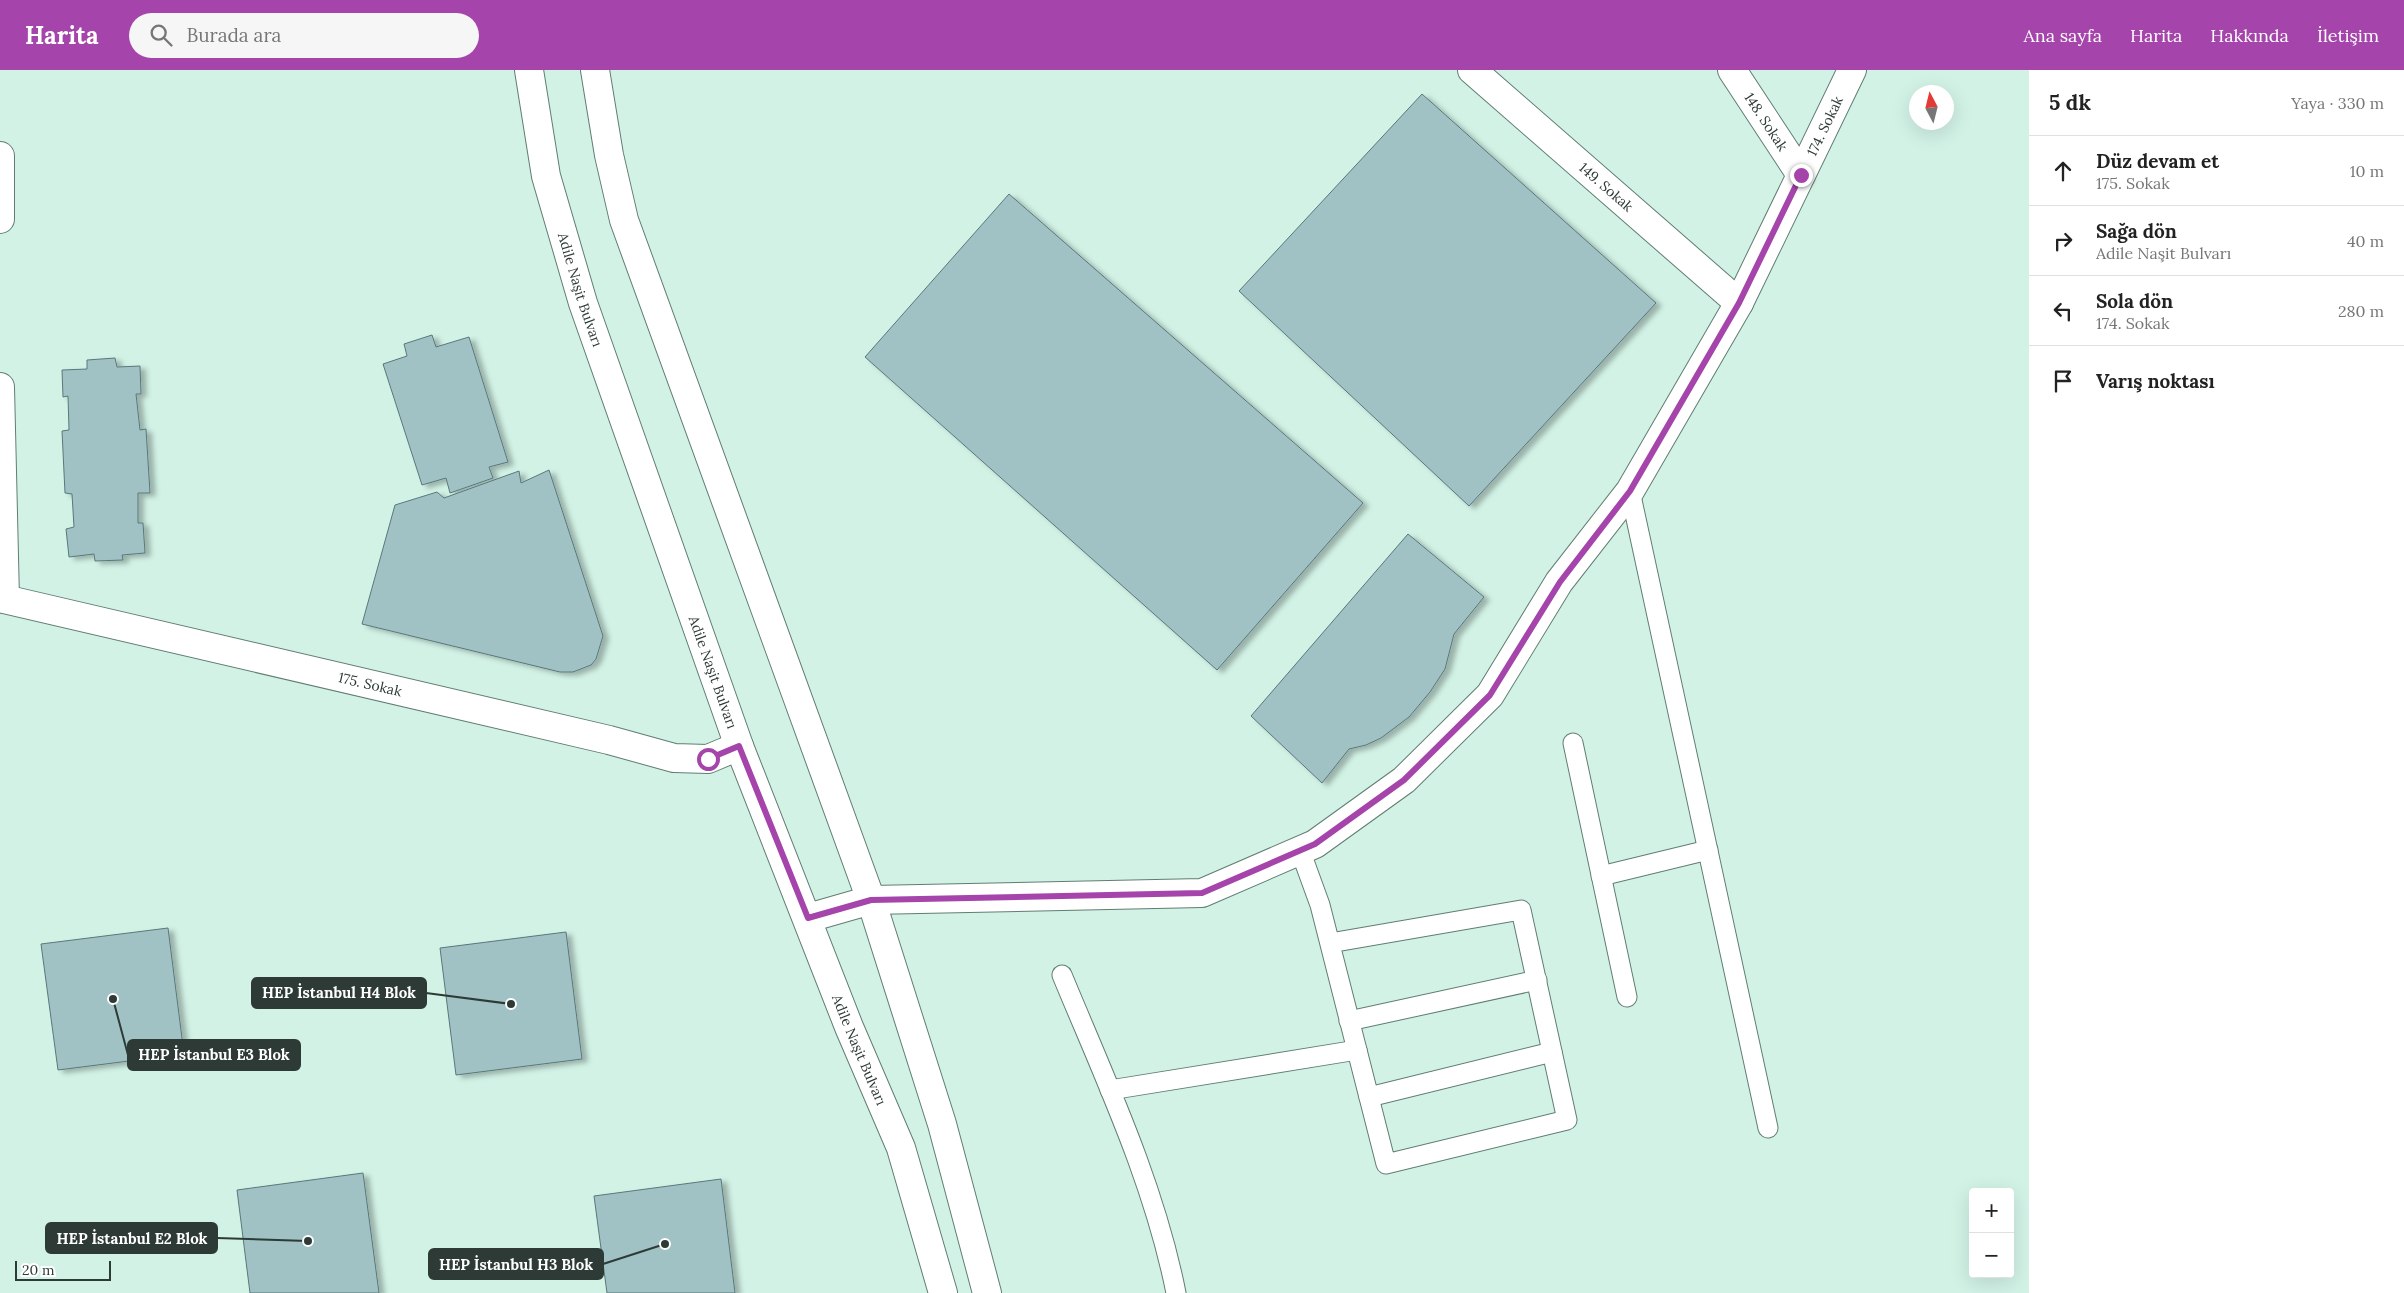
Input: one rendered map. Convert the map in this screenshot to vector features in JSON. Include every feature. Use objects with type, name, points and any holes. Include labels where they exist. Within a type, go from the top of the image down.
[{"type":"street","name":"Adile Naşit Bulvarı","points":[[529,70],[530,89],[546,176],[583,303],[739,746],[808,918],[849,1027],[901,1148],[943,1293]]},
{"type":"street","points":[[595,70],[609,154],[624,220],[871,900],[942,1124],[987,1293]]},
{"type":"street","name":"149. Sokak","points":[[1472,70],[1739,303]]},
{"type":"street","name":"148. Sokak","points":[[1732,70],[1801,175]]},
{"type":"street","name":"174. Sokak","points":[[808,918],[871,900],[1202,893],[1315,844],[1404,780],[1490,695],[1560,582],[1630,491],[1739,303],[1852,70]]},
{"type":"street","points":[[0,156],[0,219]]},
{"type":"street","points":[[0,387],[2,598]]},
{"type":"street","name":"175. Sokak","points":[[2,598],[609,740],[674,758],[708,759],[739,746]]},
{"type":"lane","points":[[1630,491],[1768,1128]]},
{"type":"lane","points":[[1573,743],[1627,997]]},
{"type":"lane","points":[[1300,850],[1320,905],[1386,1164],[1567,1120],[1522,910],[1330,943]]},
{"type":"lane","points":[[1601,876],[1708,850]]},
{"type":"lane","points":[[1062,975],[1148,1184],[1164,1239],[1176,1293]]},
{"type":"lane","points":[[1350,1021],[1537,980]]},
{"type":"lane","points":[[1110,1090],[1357,1050]]},
{"type":"lane","points":[[1369,1097],[1552,1052]]},
{"type":"building","points":[[1422,94],[1656,303],[1469,506],[1239,291]]},
{"type":"building","points":[[1009,194],[1363,503],[1217,670],[865,357]]},
{"type":"building","points":[[432,335],[436,347],[469,337],[508,462],[489,467],[493,478],[450,493],[446,478],[422,485],[383,364],[407,356],[404,344]]},
{"type":"building","points":[[115,358],[117,367],[140,366],[141,394],[136,394],[140,430],[146,429],[150,493],[138,493],[138,523],[143,523],[145,553],[122,555],[123,560],[95,561],[94,554],[69,557],[66,529],[74,527],[72,494],[65,493],[62,431],[69,430],[68,396],[63,397],[62,370],[87,369],[87,360]]},
{"type":"building","points":[[549,470],[603,636],[596,659],[591,665],[573,672],[560,672],[362,624],[395,505],[437,492],[444,498],[519,471],[521,483]]},
{"type":"building","points":[[1408,534],[1484,597],[1454,634],[1445,669],[1430,692],[1409,717],[1381,738],[1366,745],[1349,749],[1322,783],[1251,716]]},
{"type":"building","points":[[168,928],[184,1054],[58,1070],[41,944]]},
{"type":"building","points":[[566,932],[582,1059],[456,1075],[440,948]]},
{"type":"building","points":[[363,1173],[379,1293],[250,1293],[237,1190]]},
{"type":"building","points":[[721,1179],[735,1293],[607,1293],[594,1196]]},
{"type":"place","name":"HEP İstanbul E3 Blok","points":[[113,999]]},
{"type":"place","name":"HEP İstanbul H4 Blok","points":[[511,1004]]},
{"type":"place","name":"HEP İstanbul E2 Blok","points":[[308,1241]]},
{"type":"place","name":"HEP İstanbul H3 Blok","points":[[665,1244]]},
{"type":"route","points":[[708,759],[739,746],[808,918],[871,900],[1202,893],[1315,844],[1404,780],[1490,695],[1560,582],[1630,491],[1739,303],[1801,175]]}]
